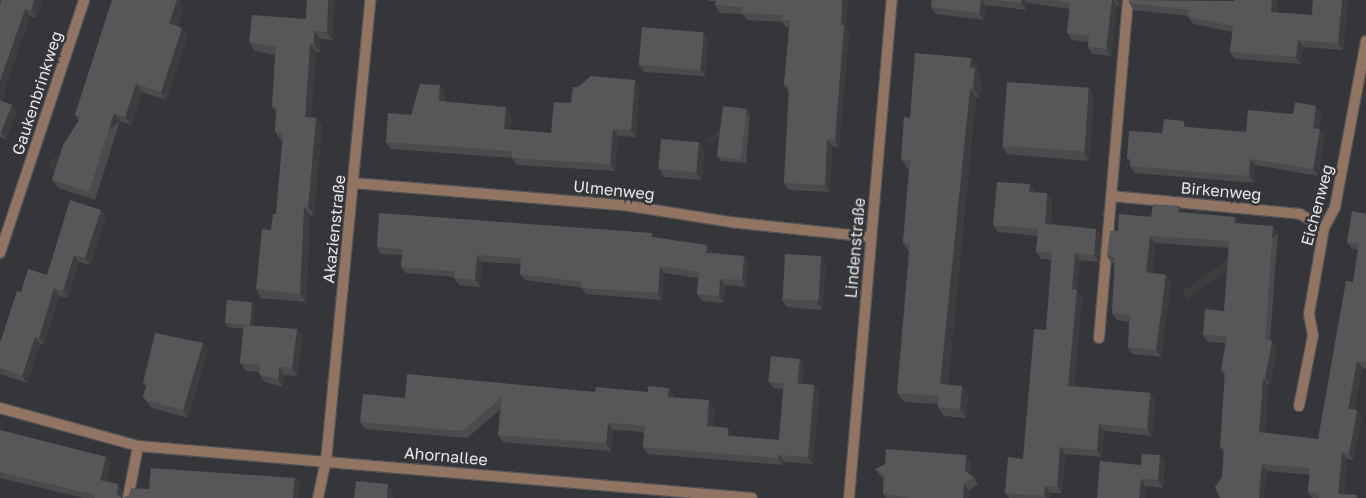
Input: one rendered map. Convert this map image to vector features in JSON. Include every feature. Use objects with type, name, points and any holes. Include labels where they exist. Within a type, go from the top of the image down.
[{"type":"street","name":"Gaukenbrinkweg","points":[[0,253],[84,0]]},
{"type":"street","name":"Akazienstraße","points":[[318,498],[326,461],[370,0]]},
{"type":"street","name":"Lindenstraße","points":[[849,498],[892,0]]},
{"type":"street","points":[[1099,338],[1128,0]]},
{"type":"street","name":"Eichenweg","points":[[1299,406],[1313,335],[1308,314],[1324,228],[1335,207],[1366,41]]},
{"type":"street","name":"Ulmenweg","points":[[353,183],[623,205],[730,222],[871,237]]},
{"type":"street","name":"Birkenweg","points":[[1111,196],[1300,214],[1324,228]]},
{"type":"street","name":"Ahornallee","points":[[0,408],[138,446],[752,498]]},
{"type":"street","points":[[128,498],[138,446]]},
{"type":"building","points":[[1,0],[34,0],[31,11],[25,9],[0,81],[0,5]]},
{"type":"building","points":[[112,0],[177,0],[169,23],[182,28],[161,92],[136,84],[125,117],[114,113],[89,192],[52,180],[63,145],[81,117],[75,115]]},
{"type":"building","points":[[307,0],[328,0],[327,32],[314,31],[314,44],[310,44],[305,117],[316,118],[308,207],[304,207],[300,294],[256,289],[262,229],[271,230],[273,214],[276,214],[283,133],[275,132],[277,107],[272,107],[276,47],[249,42],[252,15],[306,19]]},
{"type":"building","points":[[716,0],[842,0],[841,25],[844,25],[835,140],[827,139],[825,185],[784,183],[789,86],[784,85],[790,20],[781,20],[782,15],[742,13],[743,7],[715,5]]},
{"type":"building","points":[[932,0],[981,0],[979,13],[931,7]]},
{"type":"building","points":[[996,0],[1021,0],[1021,3]]},
{"type":"building","points":[[1052,0],[1112,0],[1106,49],[1088,47],[1089,36],[1067,33],[1070,3]]},
{"type":"building","points":[[1129,0],[1272,0],[1271,12],[1312,15],[1313,0],[1342,0],[1338,43],[1298,40],[1296,57],[1230,52],[1233,26],[1188,17],[1189,10],[1129,3]]},
{"type":"building","points":[[642,27],[704,32],[700,70],[639,65]]},
{"type":"building","points":[[915,53],[971,58],[970,68],[975,68],[973,89],[970,88],[940,384],[962,386],[960,409],[938,407],[939,396],[897,393],[910,244],[903,243],[910,160],[901,159],[904,117],[910,118]]},
{"type":"building","points":[[591,76],[635,80],[631,130],[613,129],[610,164],[512,158],[512,151],[386,142],[388,113],[411,115],[420,84],[440,85],[439,101],[506,107],[504,129],[551,133],[554,102],[571,103],[573,87],[578,87]]},
{"type":"building","points":[[1007,82],[1089,88],[1084,152],[1003,146]]},
{"type":"building","points":[[0,100],[12,105],[1,132],[0,132]]},
{"type":"building","points":[[1295,102],[1316,106],[1313,128],[1320,129],[1313,169],[1250,159],[1249,176],[1130,166],[1130,159],[1127,158],[1129,131],[1162,133],[1164,119],[1184,121],[1184,127],[1246,132],[1248,110],[1293,114]]},
{"type":"building","points":[[723,106],[747,109],[741,160],[717,157]]},
{"type":"building","points":[[661,139],[699,142],[696,172],[658,169]]},
{"type":"building","points":[[997,182],[1030,184],[1029,192],[1047,193],[1045,224],[1096,229],[1094,255],[1075,253],[1072,289],[1077,290],[1068,386],[1150,393],[1147,429],[1099,424],[1097,450],[1060,447],[1057,486],[1045,486],[1044,496],[1005,493],[1008,457],[1023,459],[1034,329],[1046,330],[1052,253],[1036,252],[1038,229],[993,225]]},
{"type":"building","points":[[70,200],[101,210],[85,258],[74,255],[63,291],[54,288],[39,338],[35,337],[22,376],[0,368],[0,343],[17,291],[21,292],[28,269],[47,275]]},
{"type":"building","points":[[1153,204],[1179,206],[1178,212],[1235,217],[1234,223],[1273,226],[1265,339],[1272,341],[1265,378],[1263,378],[1259,432],[1318,439],[1346,281],[1353,282],[1359,244],[1347,242],[1352,211],[1366,214],[1366,362],[1357,361],[1348,409],[1357,410],[1349,453],[1342,452],[1338,494],[1356,495],[1356,498],[1319,498],[1319,493],[1308,492],[1310,468],[1262,464],[1259,498],[1220,498],[1215,487],[1222,477],[1224,448],[1220,448],[1225,371],[1221,370],[1227,336],[1203,335],[1205,309],[1224,311],[1229,241],[1150,236],[1146,272],[1166,275],[1156,350],[1128,347],[1130,315],[1112,313],[1115,257],[1107,256],[1110,231],[1118,231],[1119,214],[1151,217]]},
{"type":"building","points":[[379,213],[652,233],[652,237],[707,245],[706,253],[744,256],[742,280],[720,279],[719,296],[697,294],[699,272],[660,266],[658,293],[581,288],[582,282],[520,274],[521,258],[477,255],[475,280],[454,278],[455,271],[401,267],[403,249],[377,247]]},
{"type":"building","points":[[785,254],[821,256],[819,301],[783,299]]},
{"type":"building","points":[[227,300],[252,302],[250,325],[225,323]]},
{"type":"building","points":[[244,325],[297,329],[292,368],[279,367],[278,379],[259,374],[260,365],[240,363]]},
{"type":"building","points":[[155,333],[203,343],[183,410],[146,400],[143,397],[147,384],[143,383]]},
{"type":"building","points":[[771,356],[800,359],[797,385],[768,382]]},
{"type":"building","points":[[407,374],[595,392],[596,387],[648,392],[648,386],[669,388],[668,397],[709,400],[707,426],[728,428],[728,436],[779,440],[784,382],[814,385],[808,457],[779,455],[778,458],[643,447],[645,426],[627,424],[608,423],[606,443],[498,435],[502,397],[462,431],[360,422],[363,394],[405,398]]},
{"type":"building","points":[[0,430],[106,457],[100,480],[118,484],[117,494],[122,498],[94,498],[95,495],[0,472]]},
{"type":"building","points":[[886,449],[966,455],[965,471],[974,477],[964,483],[963,498],[910,498],[883,493],[884,475],[875,469],[885,464]]},
{"type":"building","points":[[1142,454],[1160,455],[1158,480],[1141,479],[1139,498],[1097,498],[1100,461],[1141,465]]},
{"type":"building","points":[[151,468],[295,478],[293,498],[123,498],[129,495],[131,488],[149,489]]},
{"type":"building","points":[[356,481],[388,484],[387,498],[354,498]]}]
